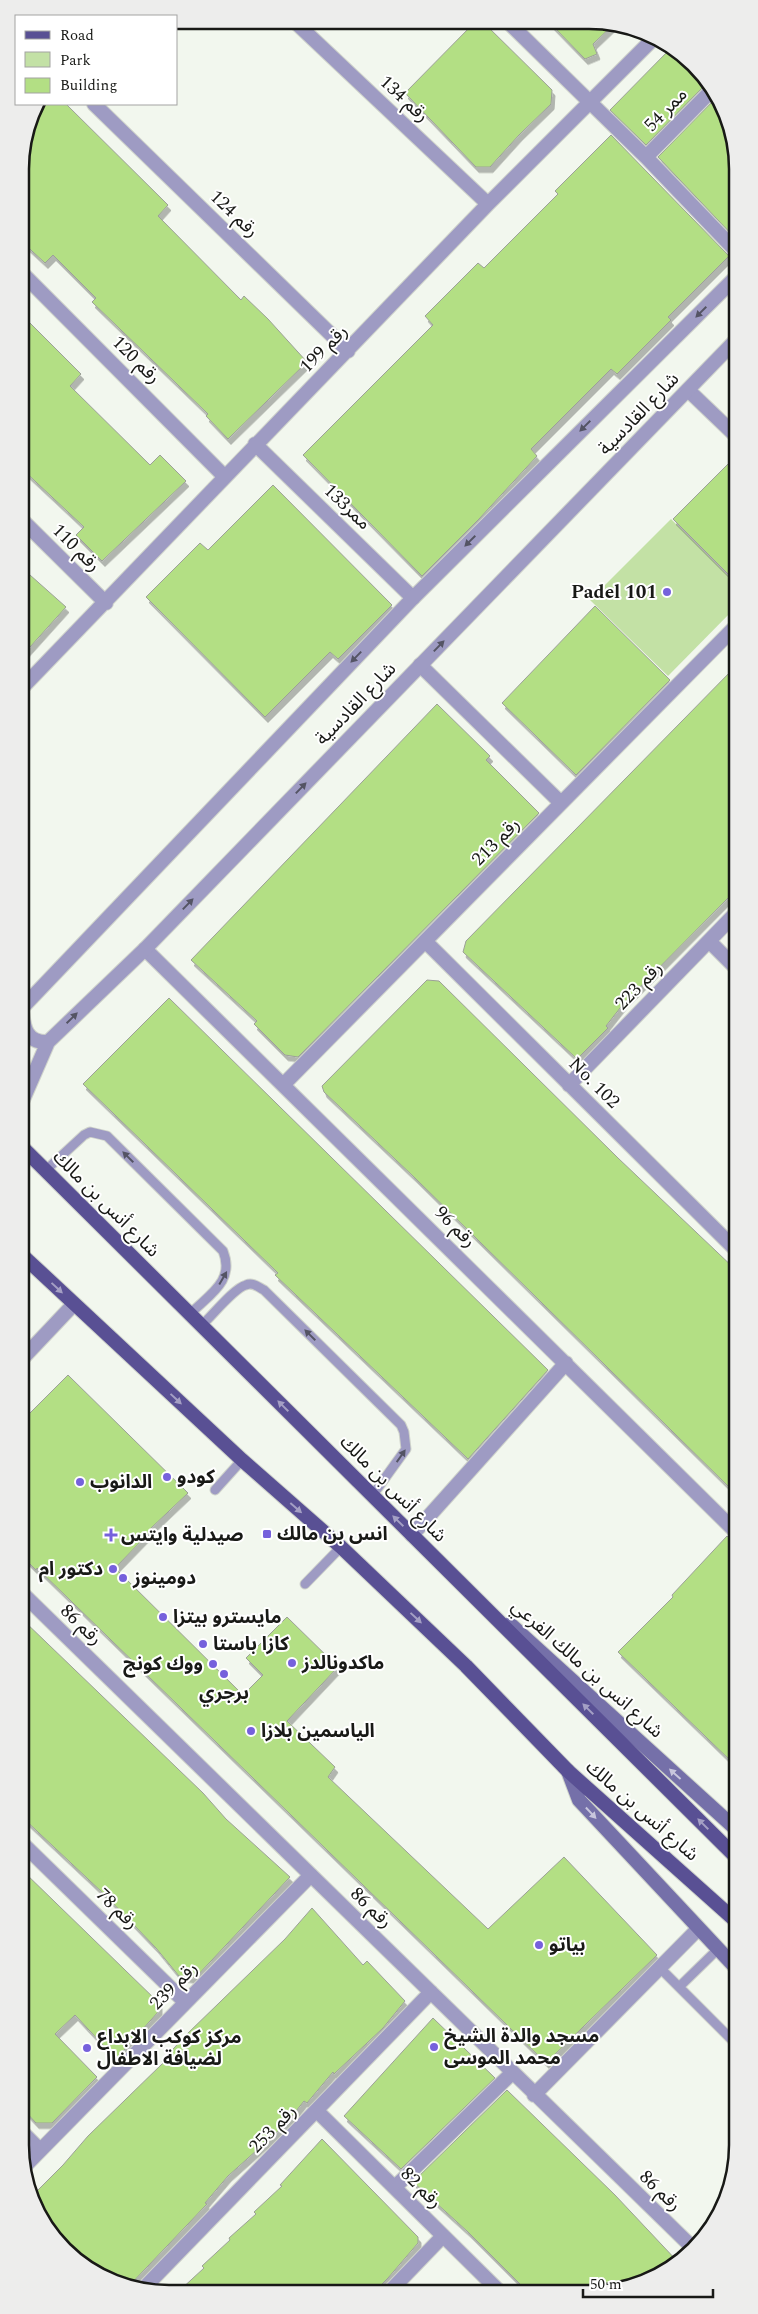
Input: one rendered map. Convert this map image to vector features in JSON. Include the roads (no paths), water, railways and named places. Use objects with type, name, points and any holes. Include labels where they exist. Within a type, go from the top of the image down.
[{"type":"main road","name":"شارع أنس بن مالك","points":[[29,1154],[729,1850]]},
{"type":"main road","name":"شارع أنس بن مالك","points":[[29,1262],[242,1460],[341,1547],[466,1666],[568,1771],[729,1915]]},
{"type":"main road","name":"شارع انس بن مالك الفرعي","points":[[412,1535],[729,1823]]},
{"type":"main road","points":[[568,1771],[579,1800],[698,1930],[729,1960]]},
{"type":"street","name":"رقم 134","points":[[302,29],[488,204]]},
{"type":"street","name":"ممر 54","points":[[515,29],[646,157],[729,244]]},
{"type":"street","name":"رقم 199","points":[[29,681],[106,603],[255,444],[348,352],[488,204],[649,42]]},
{"type":"street","name":"ممر 54","points":[[646,157],[707,94]]},
{"type":"street","name":"رقم 124","points":[[95,105],[348,352]]},
{"type":"street","name":"رقم 120","points":[[29,280],[224,476]]},
{"type":"street","name":"شارع القادسية","points":[[29,1001],[413,598],[729,284]]},
{"type":"street","name":"شارع القادسية","points":[[29,1087],[48,1042],[145,949],[729,349]]},
{"type":"street","points":[[688,390],[729,429]]},
{"type":"street","name":"ممر133","points":[[255,444],[413,598]]},
{"type":"street","name":"رقم 110","points":[[29,527],[106,603]]},
{"type":"street","name":"رقم 213","points":[[284,1084],[729,633]]},
{"type":"street","points":[[420,665],[561,803]]},
{"type":"street","name":"رقم 223","points":[[569,1085],[729,920]]},
{"type":"street","name":"No. 102","points":[[425,941],[729,1242]]},
{"type":"street","points":[[709,941],[729,961]]},
{"type":"street","name":"رقم 96","points":[[145,949],[284,1084],[729,1525]]},
{"type":"street","points":[[29,1037],[38,1042],[48,1042]]},
{"type":"street","points":[[29,1352],[74,1304]]},
{"type":"street","points":[[412,1535],[566,1363]]},
{"type":"street","name":"رقم 86","points":[[29,1600],[534,2095],[688,2244]]},
{"type":"street","name":"رقم 78","points":[[29,1850],[185,2002]]},
{"type":"street","name":"رقم 239","points":[[30,2161],[310,1875]]},
{"type":"street","points":[[534,2095],[698,1930]]},
{"type":"street","name":"رقم 253","points":[[148,2284],[431,1992]]},
{"type":"street","points":[[394,2187],[512,2072]]},
{"type":"street","name":"رقم 82","points":[[317,2111],[493,2285]]},
{"type":"street","points":[[29,2139],[40,2150]]},
{"type":"street","points":[[396,2285],[443,2236]]},
{"type":"lane","points":[[45,1171],[90,1132],[107,1136],[223,1251],[228,1265],[227,1273],[219,1285],[190,1314]]},
{"type":"lane","points":[[202,1325],[238,1289],[246,1284],[254,1284],[264,1290],[401,1425],[404,1432],[406,1449],[372,1496]]},
{"type":"lane","points":[[215,1490],[242,1460]]},
{"type":"lane","points":[[305,1584],[341,1547]]},
{"type":"lane","points":[[679,1988],[718,1949]]},
{"type":"lane","points":[[660,1968],[729,2037]]},
{"type":"place","name":"Padel 101","points":[[667,592]]},
{"type":"place","name":"كودو","points":[[167,1477]]},
{"type":"place","name":"الدانوب","points":[[80,1482]]},
{"type":"place","name":"انس بن مالك","points":[[267,1534]]},
{"type":"place","name":"صيدلية وايتس","points":[[111,1535]]},
{"type":"place","name":"دكتور ام","points":[[113,1569]]},
{"type":"place","name":"دومينوز","points":[[123,1578]]},
{"type":"place","name":"مايسترو بيتزا","points":[[163,1617]]},
{"type":"place","name":"كازا باستا","points":[[203,1644]]},
{"type":"place","name":"ماكدونالدز","points":[[292,1663]]},
{"type":"place","name":"ووك كونج","points":[[213,1664]]},
{"type":"place","name":"برجري","points":[[224,1674]]},
{"type":"place","name":"الياسمين بلازا","points":[[251,1731]]},
{"type":"place","name":"بياتو","points":[[539,1945]]},
{"type":"place","name":"مسجد والدة الشيخ محمد الموسى","points":[[434,2047]]},
{"type":"place","name":"مركز كوكب الابداع لضيافة الاطفال","points":[[87,2048]]}]
